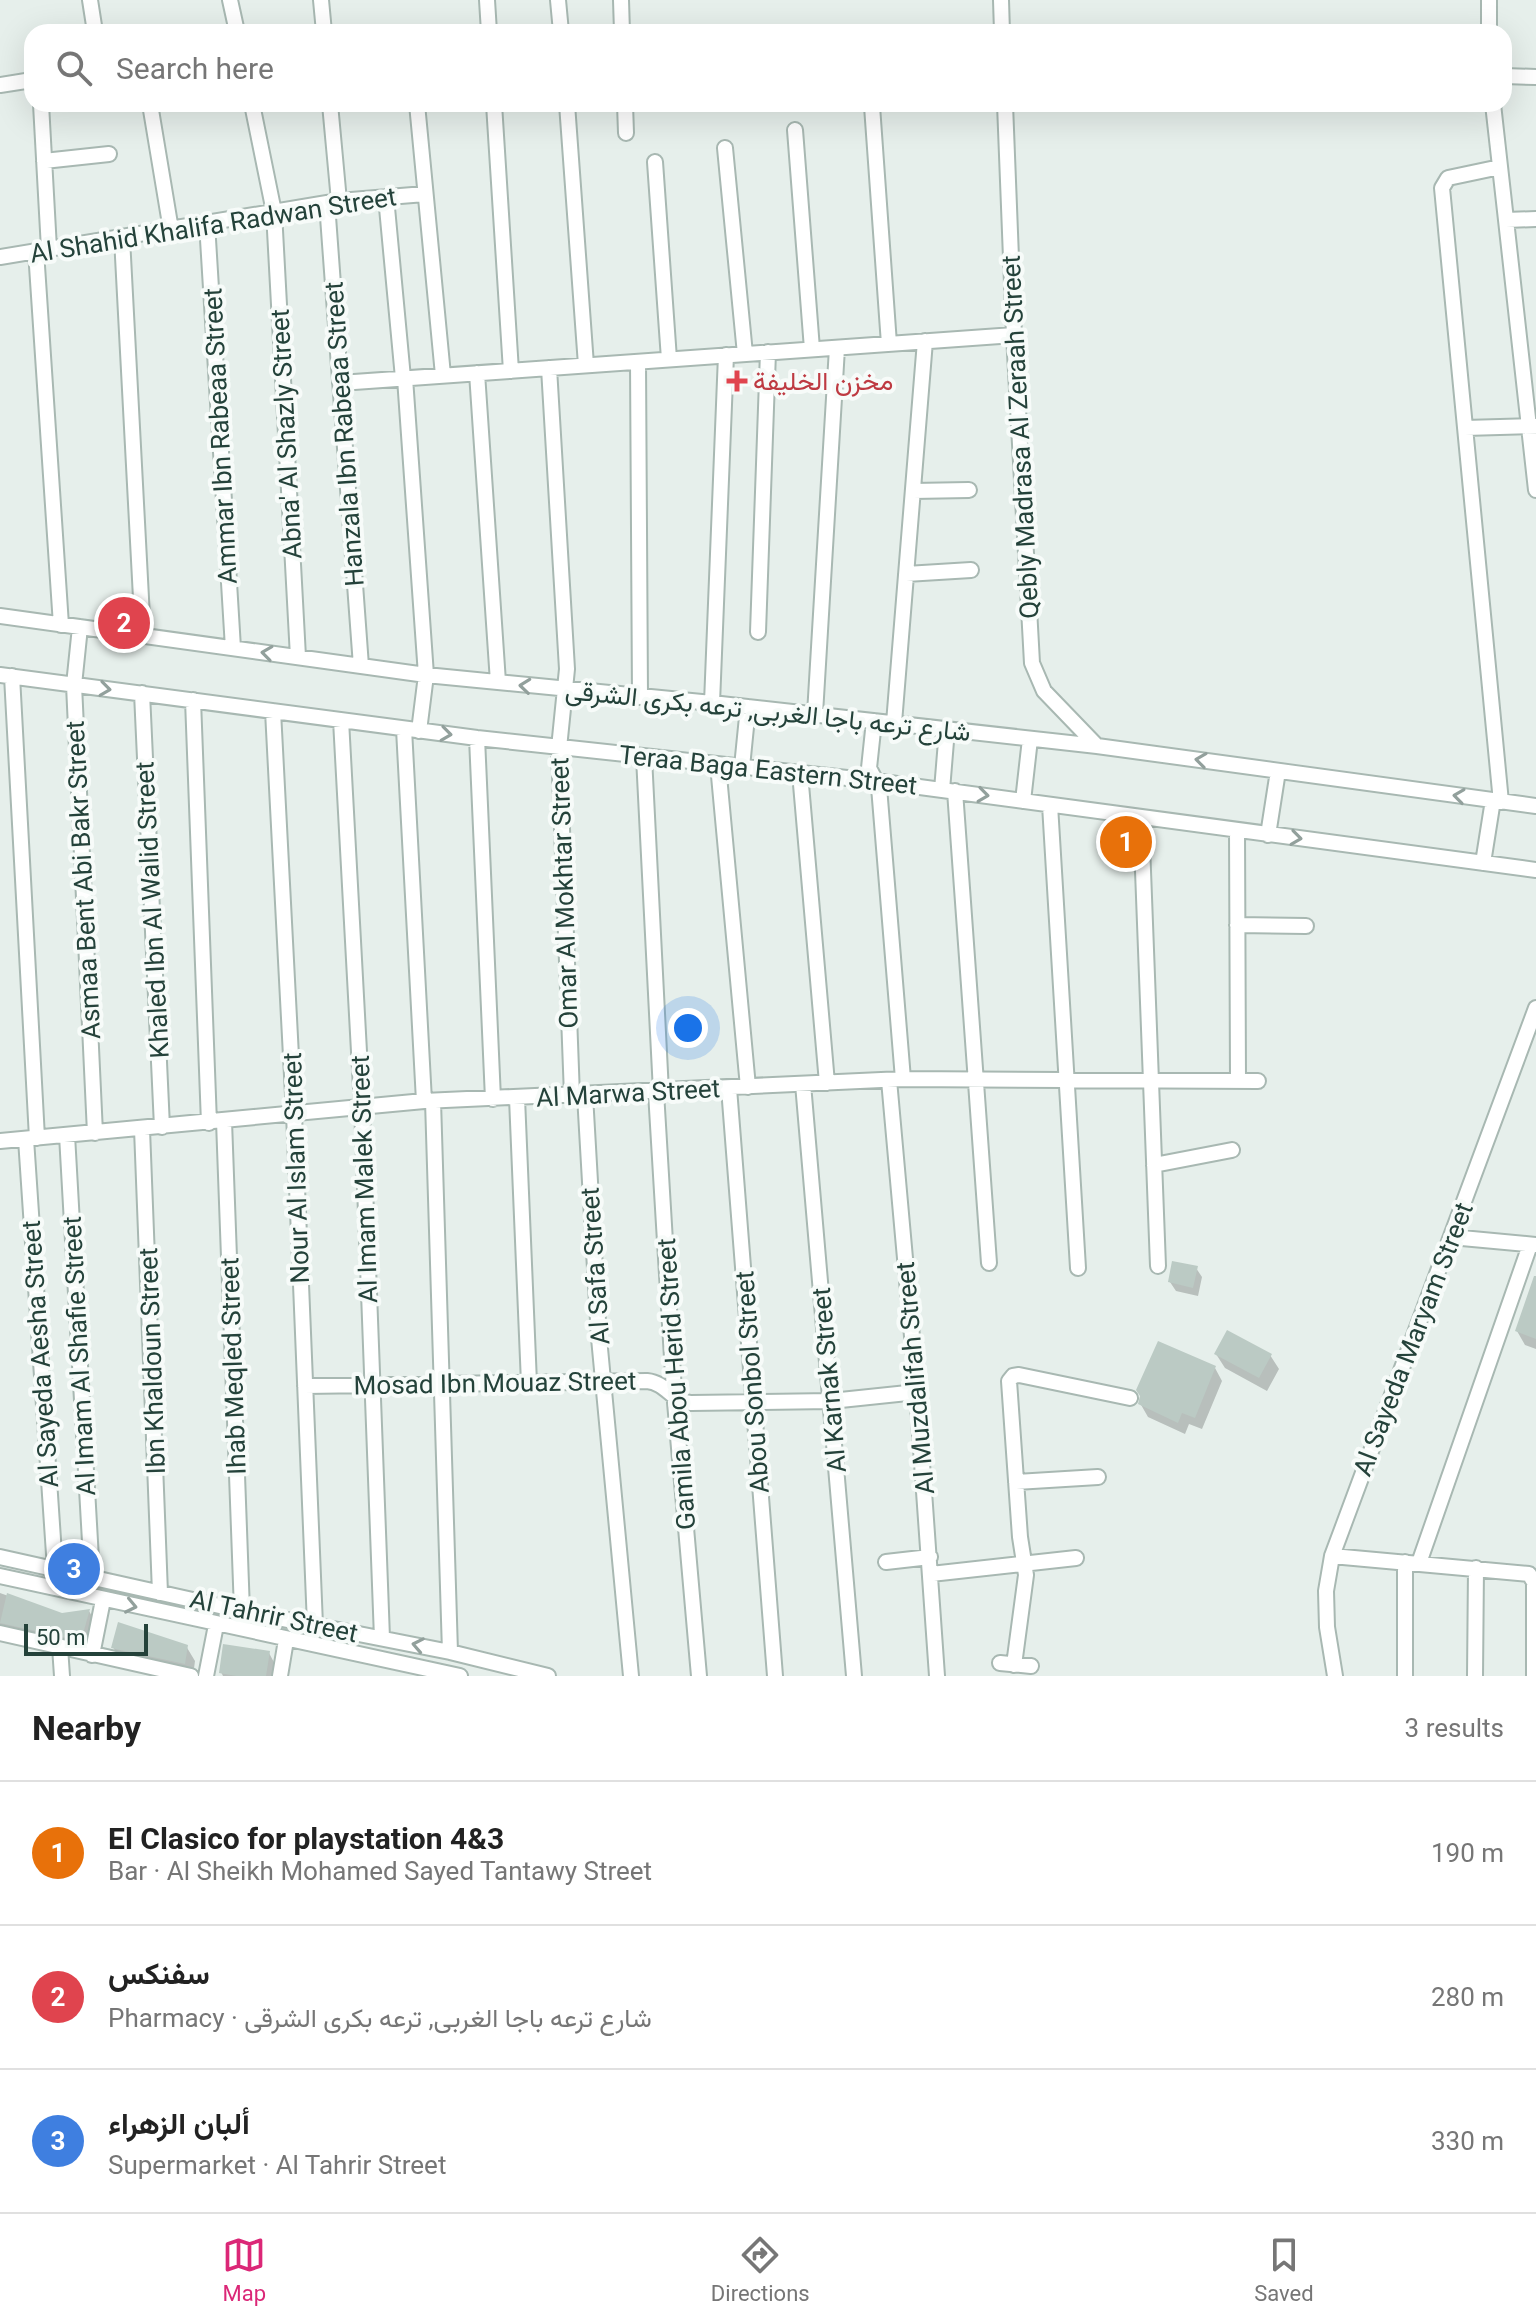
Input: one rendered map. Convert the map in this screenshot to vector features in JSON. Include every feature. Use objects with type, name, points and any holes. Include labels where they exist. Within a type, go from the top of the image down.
[{"type":"street","points":[[90,0],[94,24]]},
{"type":"street","points":[[230,0],[235,24]]},
{"type":"street","points":[[321,0],[323,24]]},
{"type":"street","points":[[487,0],[488,24]]},
{"type":"street","points":[[558,0],[560,24]]},
{"type":"street","points":[[621,0],[622,24]]},
{"type":"street","points":[[1001,0],[1002,24]]},
{"type":"street","points":[[1489,0],[1489,24]]},
{"type":"street","points":[[1512,76],[1536,77]]},
{"type":"street","points":[[0,85],[24,81]]},
{"type":"street","points":[[41,112],[42,250],[61,625]]},
{"type":"street","points":[[151,112],[171,230]]},
{"type":"street","name":"Abna' Al Shazly Street","points":[[254,112],[274,212],[298,657]]},
{"type":"street","name":"Hanzala Ibn Rabeaa Street","points":[[330,112],[340,383],[361,666]]},
{"type":"street","points":[[418,112],[443,375]]},
{"type":"street","points":[[495,112],[511,371]]},
{"type":"street","points":[[568,112],[586,365]]},
{"type":"street","points":[[625,112],[626,133]]},
{"type":"street","points":[[872,112],[889,344]]},
{"type":"street","name":"Qebly Madrasa Al Zeraah Street","points":[[1005,112],[1032,663],[1044,691],[1097,746]]},
{"type":"street","points":[[1494,112],[1533,426],[1536,490]]},
{"type":"street","points":[[795,130],[812,349]]},
{"type":"street","points":[[725,148],[745,354]]},
{"type":"street","points":[[44,161],[109,154]]},
{"type":"street","points":[[655,162],[669,359]]},
{"type":"street","points":[[1483,863],[1497,801],[1442,188],[1448,178],[1500,167]]},
{"type":"street","name":"Al Shahid Khalifa Radwan Street","points":[[0,257],[333,202],[425,194]]},
{"type":"street","points":[[386,197],[404,378],[426,675],[412,730],[442,1384],[450,1652]]},
{"type":"street","points":[[1506,220],[1536,219]]},
{"type":"street","name":"Ammar Ibn Rabeaa Street","points":[[207,223],[233,648]]},
{"type":"street","points":[[122,238],[143,636]]},
{"type":"street","points":[[340,383],[1014,335]]},
{"type":"street","points":[[894,723],[925,341]]},
{"type":"street","points":[[815,714],[837,348]]},
{"type":"street","points":[[758,632],[768,352]]},
{"type":"street","points":[[712,703],[726,355]]},
{"type":"street","points":[[638,362],[640,697]]},
{"type":"street","name":"Omar Al Mokhtar Street","points":[[549,368],[567,669],[559,748],[578,1096]]},
{"type":"street","points":[[477,373],[498,682]]},
{"type":"street","points":[[1465,428],[1533,426]]},
{"type":"street","points":[[913,491],[969,490]]},
{"type":"street","points":[[906,574],[971,570]]},
{"type":"street","name":"شارع ترعه باجا الغربى, ترعه بكرى الشرقى","points":[[0,616],[426,675],[1097,746],[1536,806]]},
{"type":"street","name":"Asmaa Bent Abi Bakr Street","points":[[80,627],[74,685],[95,1133]]},
{"type":"street","name":"Teraa Baga Eastern Street","points":[[6,676],[559,748],[949,790],[1536,870]]},
{"type":"street","name":"Al Sayeda Aesha Street","points":[[6,676],[32,1138],[51,1568],[44,1587]]},
{"type":"street","name":"Khaled Ibn Al Walid Street","points":[[142,693],[162,1127]]},
{"type":"street","name":"Ihab Meqled Street","points":[[193,700],[242,1611]]},
{"type":"street","points":[[742,767],[748,707]]},
{"type":"street","name":"Nour Al Islam Street","points":[[273,711],[294,1114],[315,1625]]},
{"type":"street","name":"Al Imam Malek Street","points":[[341,720],[362,1107],[382,1638]]},
{"type":"street","name":"Al Muzdalifah Street","points":[[874,721],[869,768],[879,787],[937,1676]]},
{"type":"street","points":[[947,729],[949,790],[978,1078],[989,1263]]},
{"type":"street","points":[[477,738],[493,1099]]},
{"type":"street","points":[[1023,801],[1030,739]]},
{"type":"street","name":"Gamila Abou Herid Street","points":[[644,757],[674,1391],[699,1676]]},
{"type":"street","points":[[718,765],[748,1087]]},
{"type":"street","points":[[1268,835],[1278,771]]},
{"type":"street","points":[[800,773],[827,1083]]},
{"type":"street","points":[[1050,805],[1078,1268]]},
{"type":"street","points":[[1141,818],[1158,1266]]},
{"type":"street","points":[[1237,830],[1238,1080]]},
{"type":"street","points":[[1237,925],[1306,926]]},
{"type":"street","name":"Al Sayeda Maryam Street","points":[[1335,1676],[1327,1627],[1326,1591],[1332,1556],[1536,1008]]},
{"type":"street","name":"Al Marwa Street","points":[[0,1141],[428,1101],[978,1078],[1258,1081]]},
{"type":"street","name":"Al Karnak Street","points":[[803,1084],[854,1676]]},
{"type":"street","name":"Abou Sonbol Street","points":[[729,1088],[775,1676]]},
{"type":"street","name":"Al Safa Street","points":[[578,1096],[631,1676]]},
{"type":"street","points":[[517,1098],[529,1383]]},
{"type":"street","name":"Ibn Khaldoun Street","points":[[142,1129],[160,1593]]},
{"type":"street","name":"Al Imam Al Shafie Street","points":[[67,1135],[92,1577]]},
{"type":"street","points":[[1154,1165],[1232,1150]]},
{"type":"street","points":[[1405,1676],[1412,1562],[1533,1245],[1451,1237]]},
{"type":"street","points":[[1031,1666],[1007,1664],[1025,1589],[1009,1381],[1013,1376],[1130,1398]]},
{"type":"street","name":"Mosad Ibn Mouaz Street","points":[[305,1386],[657,1382],[684,1403],[831,1401],[917,1392]]},
{"type":"street","points":[[1016,1482],[1098,1477]]},
{"type":"street","points":[[1332,1556],[1523,1572],[1532,1578],[1534,1676]]},
{"type":"street","name":"Al Tahrir Street","points":[[0,1557],[242,1611],[450,1652],[510,1671],[548,1676]]},
{"type":"street","points":[[886,1562],[930,1557]]},
{"type":"street","points":[[931,1574],[1076,1558]]},
{"type":"street","points":[[1475,1676],[1476,1568]]},
{"type":"street","name":"Al Tahrir Street","points":[[0,1577],[460,1676]]},
{"type":"street","points":[[92,1655],[103,1600]]},
{"type":"street","points":[[206,1676],[216,1625]]},
{"type":"street","points":[[0,1633],[92,1655],[137,1670],[191,1676]]},
{"type":"street","points":[[280,1676],[286,1640]]},
{"type":"street","points":[[60,1647],[62,1676]]},
{"type":"building","points":[[1172,1261],[1198,1266],[1193,1288],[1168,1282]]},
{"type":"building","points":[[1536,1276],[1536,1339],[1515,1331]]},
{"type":"building","points":[[1227,1330],[1272,1354],[1259,1378],[1214,1354]]},
{"type":"building","points":[[1158,1341],[1216,1366],[1195,1418],[1182,1413],[1178,1423],[1138,1404],[1140,1396],[1136,1390]]},
{"type":"building","points":[[7,1593],[62,1613],[90,1609],[81,1641],[0,1623]]},
{"type":"building","points":[[118,1622],[188,1645],[185,1664],[111,1648]]},
{"type":"building","points":[[223,1644],[270,1651],[266,1676],[219,1673]]},
{"type":"place","name":"مخزن الخليفة","points":[[737,381]]},
{"type":"place","name":"سفنكس","points":[[124,623]]},
{"type":"place","name":"El Clasico for playstation 4&3","points":[[1126,842]]},
{"type":"place","name":"ألبان الزهراء","points":[[74,1569]]}]
